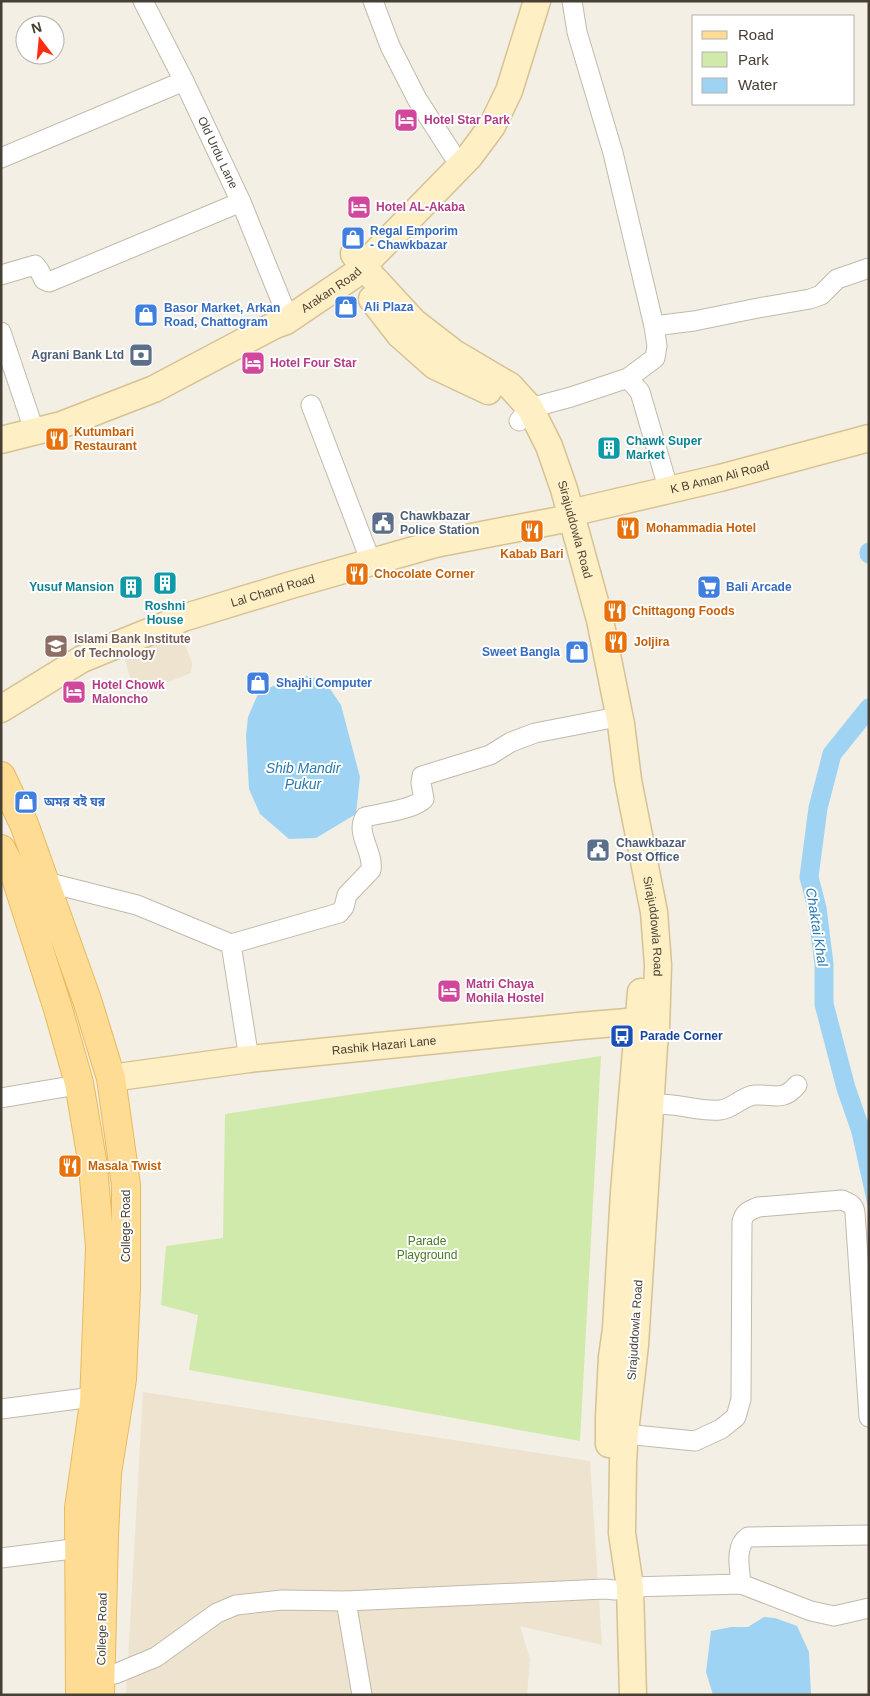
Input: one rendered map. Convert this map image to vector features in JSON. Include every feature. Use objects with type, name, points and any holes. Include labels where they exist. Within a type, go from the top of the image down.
[{"type":"main road","name":"Arakan Road","points":[[1,426],[30,418],[146,378],[284,308],[354,264],[453,155],[502,82],[526,1]]},
{"type":"main road","name":"Arakan Road","points":[[1,440],[60,425],[154,389],[286,321],[354,264],[469,157],[492,126],[510,91],[537,1]]},
{"type":"main road","name":"Sirajuddowla Road","points":[[354,264],[367,271],[414,322],[454,353],[510,386],[524,414],[549,446],[564,489],[587,618],[606,706],[617,798],[639,920],[642,980],[648,1025],[650,1105],[635,1345],[624,1451],[620,1695]]},
{"type":"main road","name":"K B Aman Ali Road","points":[[568,519],[669,491],[864,446]]},
{"type":"main road","name":"K B Aman Ali Road","points":[[568,519],[597,521],[770,476],[864,446]]},
{"type":"main road","name":"Sirajuddowla Road","points":[[568,519],[604,639],[621,724],[628,780],[654,912],[658,964],[624,1192],[609,1418],[633,1695]]},
{"type":"main road","name":"Lal Chand Road","points":[[1,709],[82,659],[183,618],[435,544],[568,519]]},
{"type":"main road","name":"College Road","points":[[1,776],[24,824],[46,882],[87,1000],[111,1078],[126,1185],[126,1289],[122,1379],[106,1403],[79,1508],[80,1695]]},
{"type":"main road","name":"College Road","points":[[1,849],[16,878],[81,1088],[93,1166],[100,1247],[107,1473],[100,1684]]},
{"type":"main road","name":"Rashik Hazari Lane","points":[[111,1078],[249,1059],[579,1026],[648,1025]]},
{"type":"street","name":"Old Urdu Lane","points":[[143,1],[184,81],[241,202],[284,308]]},
{"type":"street","points":[[373,1],[394,55],[417,99],[453,155]]},
{"type":"street","points":[[524,414],[628,378],[655,358],[657,346],[654,326],[613,153],[577,32],[572,1]]},
{"type":"street","points":[[1,158],[184,81]]},
{"type":"street","points":[[1,275],[35,265],[40,270],[44,280],[49,282],[241,202]]},
{"type":"street","points":[[654,326],[694,322],[810,299],[821,295],[837,278],[869,268]]},
{"type":"street","points":[[1,332],[30,418]]},
{"type":"street","points":[[628,378],[640,392],[669,491]]},
{"type":"street","points":[[311,405],[371,562]]},
{"type":"street","points":[[46,882],[137,905],[231,944],[339,913],[344,907],[347,896],[371,870],[370,854],[362,832],[362,822],[365,817],[410,807],[423,802],[424,794],[420,778],[422,776],[490,755],[511,742],[535,733],[607,719]]},
{"type":"street","points":[[231,944],[249,1059]]},
{"type":"street","points":[[1,1098],[77,1085],[81,1088]]},
{"type":"street","points":[[650,1105],[661,1103],[720,1110],[730,1108],[753,1095],[784,1096],[790,1093],[797,1085]]},
{"type":"street","points":[[635,1435],[695,1441],[721,1429],[736,1417],[741,1399],[742,1222],[744,1215],[758,1207],[842,1200],[852,1204],[854,1208],[869,1417]]},
{"type":"street","points":[[1,1409],[85,1398],[106,1403]]},
{"type":"street","points":[[741,1584],[740,1548],[743,1540],[748,1537],[869,1535]]},
{"type":"street","points":[[1,1558],[80,1548]]},
{"type":"street","points":[[100,1684],[115,1674],[156,1657],[217,1613],[236,1605],[282,1600],[346,1601],[741,1584],[811,1611],[834,1616],[869,1608]]},
{"type":"street","points":[[346,1601],[362,1695]]},
{"type":"shaded area","points":[[178,627],[192,663],[191,673],[166,683],[133,686],[121,648]]},
{"type":"shaded area","points":[[143,1392],[590,1461],[602,1645],[520,1626],[530,1659],[527,1695],[126,1695]]},
{"type":"green space","name":"Parade Playground","points":[[601,1056],[580,1441],[189,1370],[198,1315],[161,1305],[166,1246],[223,1238],[225,1114]]},
{"type":"water","name":"Shib Mandir Pukur","points":[[307,676],[324,680],[341,705],[360,777],[356,814],[316,838],[289,839],[260,814],[249,789],[246,736],[248,717],[258,694],[277,684]]},
{"type":"water","points":[[869,1121],[869,1212],[850,1126]]},
{"type":"water","points":[[764,1617],[775,1618],[797,1626],[809,1652],[811,1695],[713,1695],[706,1672],[711,1631],[731,1627],[748,1627]]},
{"type":"waterway","name":"Chaktai Khal","points":[[869,708],[832,754],[818,808],[809,877],[817,908],[824,964],[824,1004],[846,1088],[869,1154]]},
{"type":"place","name":"Hotel Star Park","points":[[406,120]]},
{"type":"place","name":"Hotel AL-Akaba","points":[[359,207]]},
{"type":"place","name":"Regal Emporim - Chawkbazar","points":[[353,238]]},
{"type":"place","name":"Ali Plaza","points":[[346,307]]},
{"type":"place","name":"Basor Market, Arkan Road, Chattogram","points":[[146,315]]},
{"type":"place","name":"Agrani Bank Ltd","points":[[141,355]]},
{"type":"place","name":"Hotel Four Star","points":[[253,363]]},
{"type":"place","name":"Kutumbari Restaurant","points":[[57,439]]},
{"type":"place","name":"Chawk Super Market","points":[[609,448]]},
{"type":"place","name":"Chawkbazar Police Station","points":[[383,523]]},
{"type":"place","name":"Mohammadia Hotel","points":[[628,528]]},
{"type":"place","name":"Kabab Bari","points":[[532,531]]},
{"type":"place","name":"Chocolate Corner","points":[[357,574]]},
{"type":"place","name":"Roshni House","points":[[165,583]]},
{"type":"place","name":"Yusuf Mansion","points":[[131,587]]},
{"type":"place","name":"Bali Arcade","points":[[709,587]]},
{"type":"place","name":"Chittagong Foods","points":[[615,611]]},
{"type":"place","name":"Joljira","points":[[616,642]]},
{"type":"place","name":"Islami Bank Institute of Technology","points":[[56,646]]},
{"type":"place","name":"Sweet Bangla","points":[[577,652]]},
{"type":"place","name":"Shajhi Computer","points":[[258,683]]},
{"type":"place","name":"Hotel Chowk Maloncho","points":[[74,692]]},
{"type":"place","name":"অমর বই ঘর","points":[[26,802]]},
{"type":"place","name":"Chawkbazar Post Office","points":[[598,850]]},
{"type":"place","name":"Matri Chaya Mohila Hostel","points":[[449,991]]},
{"type":"place","name":"Parade Corner","points":[[622,1036]]},
{"type":"place","name":"Masala Twist","points":[[70,1166]]}]
